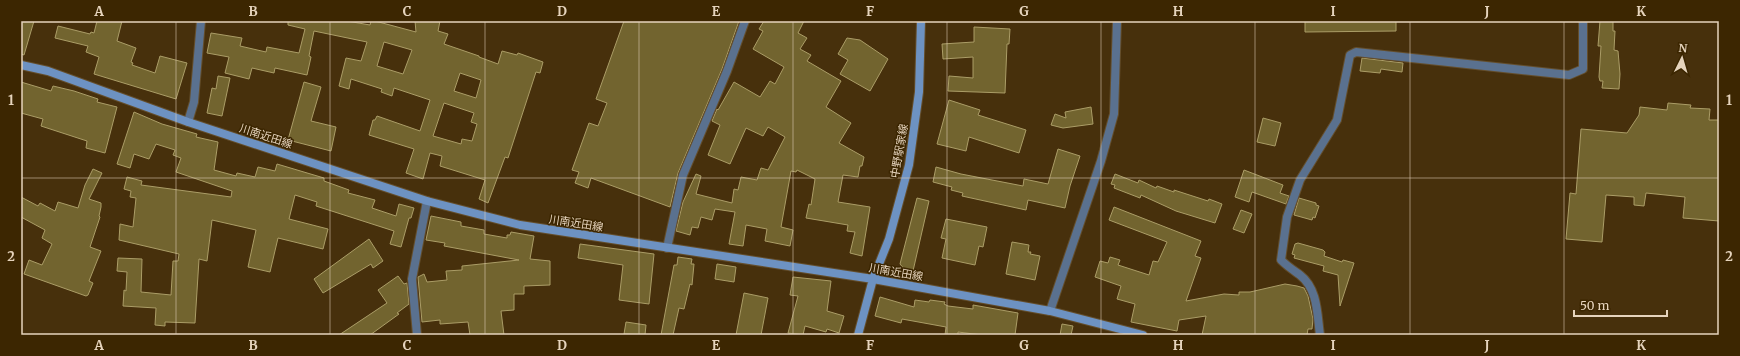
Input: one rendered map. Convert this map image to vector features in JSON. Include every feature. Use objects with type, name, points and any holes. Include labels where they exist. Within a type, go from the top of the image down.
[{"type":"main road","name":"中野駅家線","points":[[858,335],[873,279],[889,238],[909,165],[919,92],[921,21]]},
{"type":"main road","name":"川南近田線","points":[[21,65],[48,71],[188,122],[428,201],[520,225],[873,279],[1050,311],[1144,335]]},
{"type":"street","points":[[188,122],[194,102],[201,21]]},
{"type":"street","points":[[667,248],[683,175],[724,78],[744,21]]},
{"type":"street","points":[[1050,311],[1101,161],[1114,114],[1117,21]]},
{"type":"street","points":[[1320,335],[1312,288],[1280,260],[1287,217],[1300,180],[1337,120],[1350,55],[1356,52],[1569,75],[1583,69],[1583,21]]},
{"type":"street","points":[[417,335],[412,278],[428,201]]},
{"type":"building","points":[[21,21],[34,21],[24,55],[21,54]]},
{"type":"building","points":[[97,21],[122,21],[117,41],[136,48],[131,62],[133,63],[132,65],[155,73],[160,56],[187,63],[176,99],[94,74],[99,57],[86,52],[88,46],[55,38],[58,26],[90,34],[91,32],[94,33]]},
{"type":"building","points":[[288,21],[347,21],[370,25],[371,21],[375,21],[416,32],[415,21],[440,21],[438,31],[448,34],[444,44],[498,64],[502,51],[517,55],[518,53],[543,62],[540,73],[536,72],[508,158],[505,157],[488,203],[479,199],[485,180],[440,166],[442,156],[430,153],[423,179],[406,173],[414,149],[369,135],[373,120],[375,120],[377,116],[420,131],[430,100],[394,88],[392,96],[381,92],[382,89],[351,79],[349,89],[339,86],[346,58],[361,61],[367,42],[314,31],[307,75],[275,68],[274,73],[252,68],[249,79],[225,73],[229,57],[207,53],[211,33],[242,38],[240,46],[266,52],[267,47],[299,53],[305,29],[288,25]],"holes":[[[384,42],[412,50],[403,74],[377,66]],[[460,73],[481,80],[476,98],[454,91]],[[444,103],[474,113],[471,122],[477,124],[472,141],[462,139],[461,144],[433,136]]]},
{"type":"building","points":[[624,21],[739,21],[722,69],[678,173],[670,207],[591,178],[588,188],[575,183],[579,172],[572,170],[589,123],[598,126],[607,103],[596,99]]},
{"type":"building","points":[[764,21],[804,21],[798,33],[807,38],[800,49],[811,55],[807,61],[841,81],[826,107],[851,123],[839,143],[864,157],[862,166],[860,166],[858,177],[843,175],[838,202],[870,207],[862,256],[850,253],[855,232],[847,231],[848,225],[806,218],[809,204],[811,205],[815,179],[797,170],[796,172],[791,171],[781,227],[793,230],[790,246],[765,241],[767,229],[746,225],[743,246],[729,244],[735,212],[715,209],[712,220],[701,217],[698,228],[692,227],[690,235],[676,231],[683,202],[696,174],[701,176],[696,194],[732,203],[734,189],[738,190],[741,177],[757,180],[761,168],[768,170],[785,137],[768,127],[763,136],[746,128],[730,164],[708,155],[720,125],[712,121],[717,109],[718,110],[734,82],[760,97],[770,81],[775,84],[784,67],[753,49],[763,31],[759,29]]},
{"type":"building","points":[[1305,21],[1396,21],[1396,31],[1305,32]]},
{"type":"building","points":[[1600,21],[1613,21],[1613,31],[1615,31],[1614,50],[1618,51],[1620,74],[1619,89],[1602,88],[1603,81],[1600,81],[1601,46],[1598,46]]},
{"type":"building","points":[[974,27],[1010,29],[1009,44],[1007,44],[1005,93],[948,91],[949,76],[973,78],[973,57],[943,59],[942,44],[974,42]]},
{"type":"building","points":[[847,38],[860,40],[888,59],[870,91],[840,74],[848,60],[838,54]]},
{"type":"building","points":[[1362,58],[1403,63],[1402,72],[1381,69],[1380,73],[1360,71]]},
{"type":"building","points":[[218,76],[230,78],[222,116],[207,113],[212,88],[216,89]]},
{"type":"building","points":[[21,82],[51,91],[53,86],[74,91],[98,99],[97,102],[117,107],[105,153],[86,148],[87,141],[41,126],[43,119],[21,113]]},
{"type":"building","points":[[304,82],[321,87],[311,121],[336,127],[331,151],[288,140]]},
{"type":"building","points":[[949,100],[980,110],[978,115],[1026,130],[1019,153],[969,137],[966,151],[937,144]]},
{"type":"building","points":[[1668,103],[1691,105],[1690,108],[1710,109],[1709,120],[1719,120],[1719,221],[1683,218],[1685,197],[1646,193],[1644,206],[1634,205],[1634,197],[1606,195],[1602,242],[1566,239],[1570,193],[1576,194],[1581,129],[1627,133],[1639,115],[1640,107],[1667,110]]},
{"type":"building","points":[[1091,107],[1093,124],[1063,128],[1051,125],[1055,114],[1066,118],[1065,112]]},
{"type":"building","points":[[134,112],[162,124],[197,134],[196,137],[218,142],[214,170],[236,176],[237,173],[255,177],[258,167],[275,171],[277,164],[324,178],[324,181],[349,190],[348,193],[375,200],[372,208],[396,216],[399,204],[414,208],[411,218],[409,218],[401,247],[390,244],[394,231],[316,206],[317,202],[295,195],[289,219],[328,229],[323,249],[278,238],[270,272],[248,267],[256,230],[212,220],[207,261],[199,259],[195,323],[165,322],[165,326],[155,325],[156,308],[123,306],[124,290],[126,291],[127,272],[117,271],[118,258],[142,259],[141,292],[171,295],[173,261],[178,261],[179,254],[119,240],[120,224],[133,227],[136,198],[130,197],[131,191],[124,189],[127,177],[142,181],[141,185],[231,197],[232,191],[176,172],[181,158],[173,155],[175,150],[156,144],[149,159],[134,154],[130,168],[117,164]]},
{"type":"building","points":[[1263,118],[1281,123],[1275,146],[1257,142]]},
{"type":"building","points":[[1058,149],[1080,156],[1070,186],[1065,208],[1028,200],[1026,210],[962,196],[963,193],[951,190],[952,187],[933,182],[936,167],[961,174],[1023,186],[1024,179],[1048,184]]},
{"type":"building","points":[[93,169],[102,173],[89,199],[101,203],[101,207],[100,217],[90,247],[101,251],[89,281],[93,283],[88,295],[86,296],[24,274],[29,260],[42,265],[52,244],[42,238],[45,230],[21,217],[21,197],[38,206],[40,203],[55,211],[58,202],[78,208],[85,185]]},
{"type":"building","points":[[1244,170],[1283,185],[1280,193],[1289,196],[1286,204],[1252,192],[1249,202],[1235,197]]},
{"type":"building","points":[[1115,174],[1138,183],[1139,180],[1156,188],[1157,186],[1174,192],[1174,190],[1222,204],[1215,223],[1176,211],[1141,195],[1140,198],[1114,188],[1115,185],[1111,184]]},
{"type":"building","points":[[917,198],[929,201],[913,271],[905,270],[900,264]]},
{"type":"building","points":[[1299,198],[1316,203],[1316,205],[1319,206],[1315,218],[1313,217],[1312,220],[1294,215]]},
{"type":"building","points":[[1114,207],[1201,241],[1195,256],[1201,258],[1186,301],[1224,294],[1239,295],[1239,292],[1250,292],[1285,284],[1297,286],[1304,288],[1308,296],[1313,319],[1312,329],[1308,329],[1307,335],[1202,335],[1206,316],[1179,320],[1177,331],[1131,322],[1135,304],[1117,299],[1121,286],[1095,277],[1100,261],[1108,263],[1110,257],[1120,260],[1118,265],[1149,275],[1153,261],[1158,262],[1167,242],[1109,220]]},
{"type":"building","points":[[1241,210],[1252,214],[1244,233],[1233,229]]},
{"type":"building","points":[[431,216],[461,222],[461,226],[484,230],[484,234],[507,238],[507,235],[510,235],[511,232],[534,236],[530,259],[550,261],[550,285],[524,286],[524,294],[514,294],[514,310],[501,311],[504,335],[470,335],[468,322],[440,324],[440,320],[422,322],[418,277],[424,274],[427,282],[447,280],[446,271],[462,270],[462,266],[519,260],[444,246],[445,243],[426,240]]},
{"type":"building","points":[[946,219],[987,227],[983,247],[979,246],[975,265],[942,258],[946,239],[941,238]]},
{"type":"building","points":[[369,239],[383,261],[373,268],[371,264],[323,293],[314,279]]},
{"type":"building","points":[[1012,242],[1029,245],[1028,252],[1031,252],[1030,254],[1040,256],[1035,280],[1006,274]]},
{"type":"building","points":[[1298,243],[1323,250],[1325,252],[1324,256],[1342,262],[1343,260],[1354,263],[1340,306],[1338,275],[1323,271],[1324,266],[1294,258],[1295,255],[1292,254],[1295,244]]},
{"type":"building","points":[[580,244],[654,254],[649,304],[619,300],[623,265],[578,258]]},
{"type":"building","points":[[678,257],[692,259],[691,264],[694,264],[692,285],[690,284],[684,309],[679,308],[673,335],[661,335],[674,265],[677,265]]},
{"type":"building","points":[[717,264],[736,267],[734,282],[715,279]]},
{"type":"building","points":[[398,276],[404,284],[407,283],[409,304],[397,313],[399,314],[370,335],[339,335],[387,303],[378,290]]},
{"type":"building","points":[[793,277],[831,281],[827,311],[844,316],[839,333],[827,329],[826,332],[805,326],[803,335],[788,333],[798,296],[790,295]]},
{"type":"building","points":[[744,293],[768,298],[761,335],[736,335]]},
{"type":"building","points":[[880,297],[914,307],[915,300],[929,302],[930,300],[945,302],[944,304],[948,306],[973,309],[973,305],[1018,313],[1015,335],[982,335],[958,332],[958,335],[945,335],[946,327],[902,319],[901,323],[875,316]]},
{"type":"building","points":[[626,322],[646,325],[645,335],[624,334]]},
{"type":"building","points":[[1062,324],[1073,326],[1071,335],[1060,335]]}]
